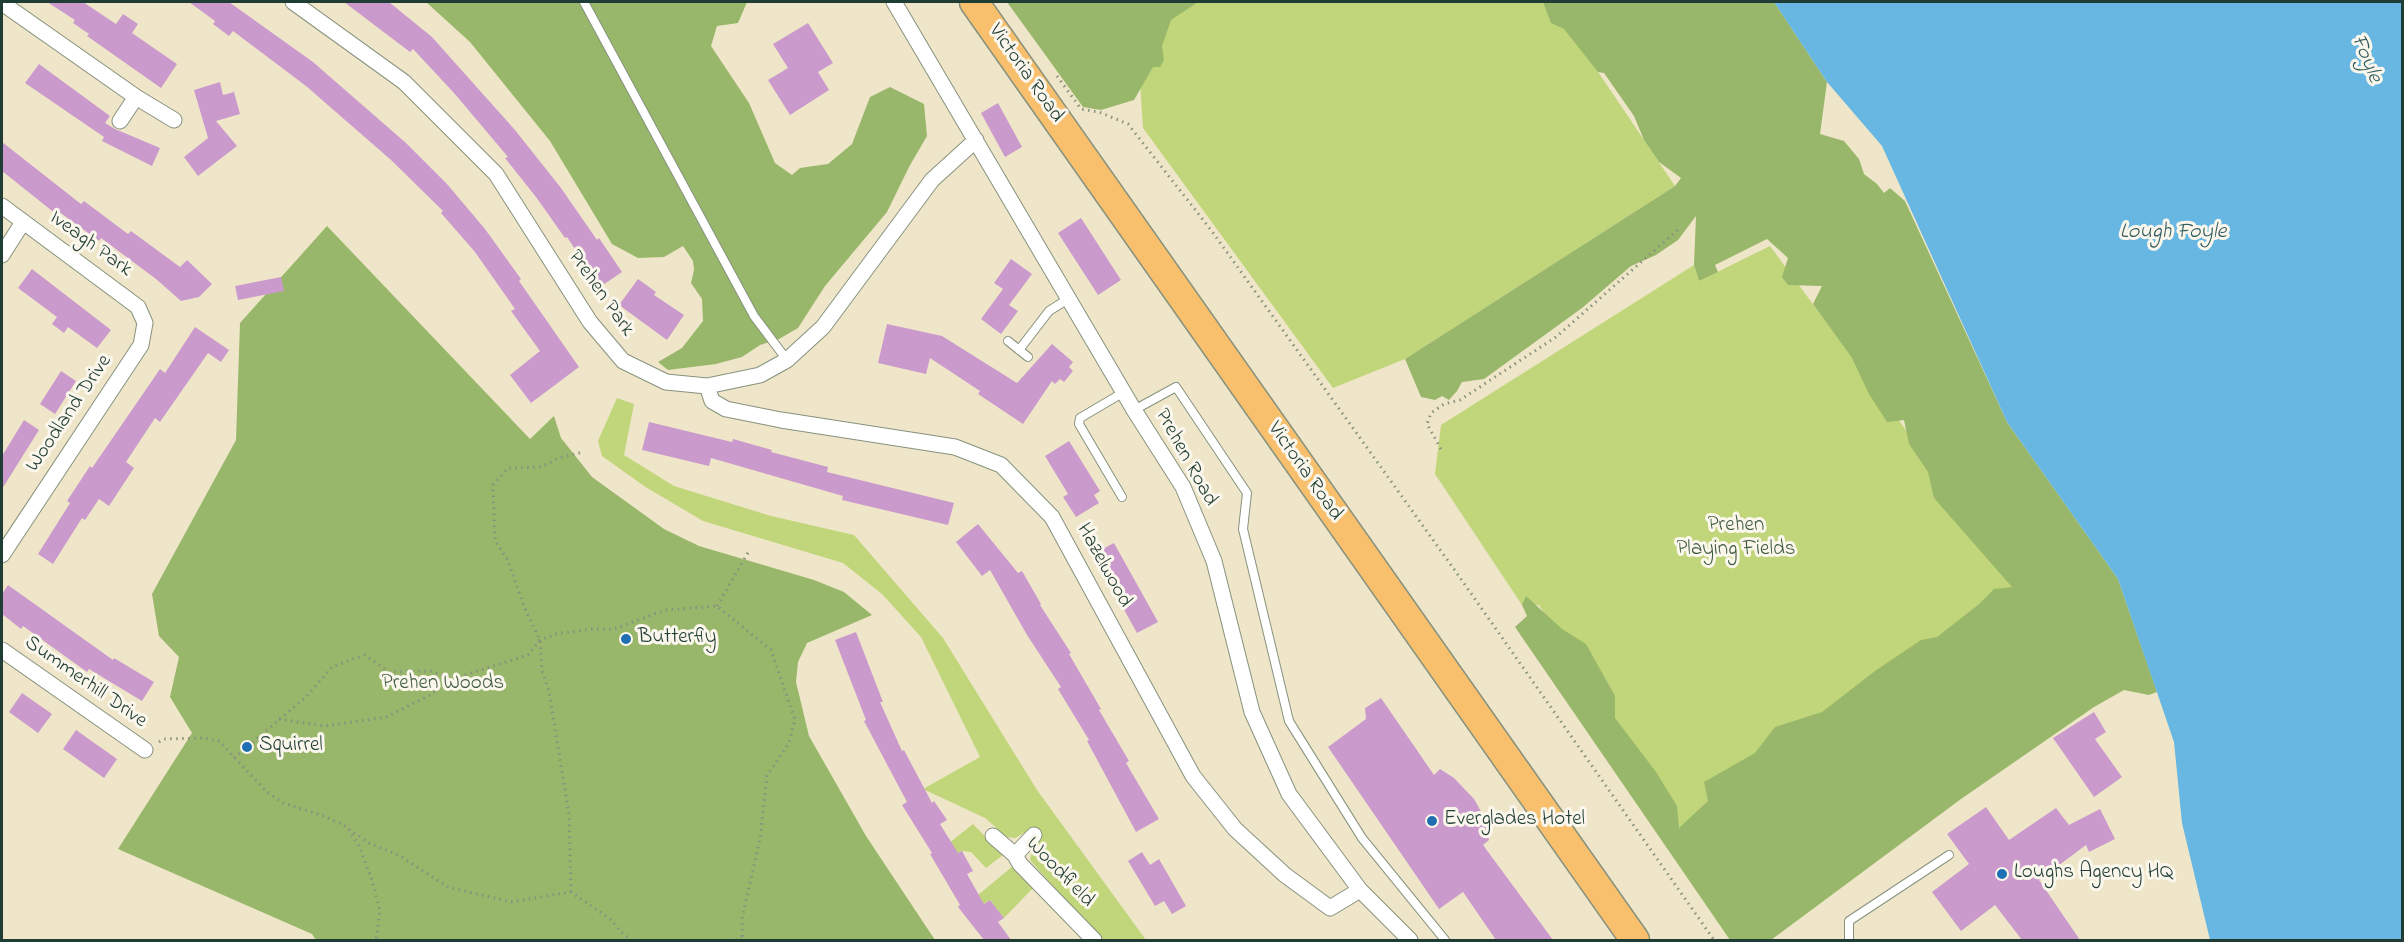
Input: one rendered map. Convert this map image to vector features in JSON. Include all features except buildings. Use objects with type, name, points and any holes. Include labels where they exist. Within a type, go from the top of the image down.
[{"type":"highway","name":"Victoria Road","points":[[974,2],[1635,940]]},
{"type":"street","name":"Prehen Park","points":[[293,2],[404,82],[496,174],[590,322],[623,361],[666,382],[707,386],[760,375],[788,360],[823,327],[932,180],[976,140]]},
{"type":"street","name":"Prehen Road","points":[[894,2],[1134,410],[1183,487],[1214,561],[1252,712],[1289,794],[1360,890],[1410,940]]},
{"type":"street","points":[[2,3],[136,97],[174,120]]},
{"type":"street","points":[[120,121],[136,97]]},
{"type":"street","name":"Iveagh Park","points":[[2,206],[138,306],[145,324]]},
{"type":"street","points":[[2,255],[24,222]]},
{"type":"street","name":"Woodland Drive","points":[[2,555],[141,345],[145,324]]},
{"type":"street","name":"Hazelwood","points":[[707,386],[712,401],[726,408],[781,420],[956,447],[1002,465],[1052,517],[1193,776],[1235,830],[1284,875],[1330,908],[1360,890]]},
{"type":"street","name":"Summerhill Drive","points":[[2,650],[145,750]]},
{"type":"street","points":[[1015,855],[1034,835]]},
{"type":"street","name":"Woodfield","points":[[993,836],[1015,855],[1020,864],[1094,940]]},
{"type":"lane","points":[[584,2],[754,316],[788,360]]},
{"type":"lane","points":[[1019,350],[1049,311],[1068,299]]},
{"type":"lane","points":[[1008,341],[1028,357]]},
{"type":"lane","points":[[1134,410],[1176,387],[1247,493],[1243,529],[1289,721],[1362,838],[1445,940]]},
{"type":"lane","points":[[1122,497],[1079,424],[1080,418],[1124,392]]},
{"type":"lane","points":[[1849,940],[1850,921],[1949,855]]},
{"type":"path","points":[[1055,73],[1081,109],[1098,112],[1128,124],[1211,230],[1456,572],[1714,940]]},
{"type":"path","points":[[1441,449],[1427,424],[1431,413],[1444,404],[1460,400],[1556,337],[1681,227]]},
{"type":"path","points":[[571,892],[569,815],[549,691],[542,671],[540,640],[526,611],[507,559],[495,541],[493,485],[508,468],[540,467],[559,458],[583,452]]},
{"type":"path","points":[[717,606],[749,550]]},
{"type":"path","points":[[279,719],[326,726],[386,717],[430,695],[452,679],[528,655],[540,640],[556,634],[580,630],[614,629],[664,610],[717,606],[771,650],[795,720],[789,743],[767,776],[756,858],[742,919],[742,938],[735,940]]},
{"type":"path","points":[[234,758],[307,696],[332,667],[365,655],[389,672],[432,671],[452,679]]},
{"type":"path","points":[[145,750],[165,739],[204,738],[219,741],[266,791],[283,803],[324,816],[346,827],[369,843],[400,856],[448,887],[511,902],[571,892],[610,920],[632,940]]},
{"type":"path","points":[[346,827],[359,846],[380,910],[376,940]]},
{"type":"green space","points":[[426,2],[747,2],[738,23],[717,26],[711,46],[749,103],[775,163],[792,175],[800,168],[828,164],[852,144],[870,97],[890,87],[924,104],[927,136],[887,212],[825,286],[798,328],[779,339],[760,345],[742,357],[716,364],[668,370],[658,362],[682,348],[703,321],[702,299],[691,283],[694,270],[693,261],[683,246],[664,257],[638,258],[612,244],[550,141],[470,42]]},
{"type":"green space","points":[[1007,2],[1198,2],[1171,20],[1162,46],[1164,60],[1160,67],[1153,67],[1134,100],[1101,110],[1083,107]]},
{"type":"green space","points":[[1191,2],[1551,2],[1675,186],[1405,359],[1333,388],[1143,128],[1137,35]]},
{"type":"green space","points":[[1543,2],[1774,2],[1827,82],[1820,134],[1844,141],[1859,159],[1864,174],[1884,193],[1890,188],[1905,201],[2007,422],[2118,579],[2157,692],[2149,695],[2124,690],[2094,707],[1961,799],[1771,940],[1730,940],[1515,627],[1527,616],[1522,605],[1526,596],[1562,629],[1586,644],[1615,696],[1615,718],[1656,772],[1677,806],[1679,828],[1708,801],[1704,782],[1755,753],[1775,727],[1822,712],[1875,671],[1921,640],[1937,637],[1978,605],[1994,589],[2012,587],[1934,498],[1928,472],[1909,444],[1904,420],[1887,422],[1869,394],[1852,358],[1813,304],[1822,286],[1788,285],[1782,277],[1788,258],[1767,239],[1715,265],[1718,272],[1699,281],[1694,265],[1696,216],[1678,240],[1656,255],[1631,266],[1582,308],[1484,379],[1462,382],[1449,400],[1442,396],[1435,400],[1421,397],[1405,359],[1675,186],[1681,178],[1659,162],[1644,140],[1634,116],[1604,73],[1598,72],[1564,29],[1551,23]]},
{"type":"green space","name":"Prehen Woods","points":[[327,226],[530,439],[554,416],[561,438],[592,477],[664,529],[699,546],[814,580],[844,592],[872,615],[807,643],[798,662],[796,682],[809,736],[866,836],[935,940],[316,940],[312,934],[118,849],[192,733],[170,697],[179,657],[159,636],[152,594],[236,440],[240,323]]},
{"type":"green space","name":"Prehen Playing Fields","points":[[1770,246],[2024,590],[1679,828],[1539,605],[1522,605],[1435,474],[1441,425],[1694,265],[1699,281]]},
{"type":"green space","points":[[617,398],[634,404],[624,455],[674,486],[771,516],[854,535],[943,638],[1037,790],[1146,940],[1100,940],[1030,860],[1032,849],[1042,836],[1035,827],[1015,838],[1007,837],[985,818],[923,789],[980,757],[921,637],[882,594],[843,563],[703,521],[644,486],[602,456],[598,441]]},
{"type":"green space","points":[[973,824],[1003,855],[986,868],[971,852],[958,853],[949,843]]},
{"type":"green space","points":[[1013,866],[1034,887],[1004,918],[990,900],[984,904],[978,895]]},
{"type":"water","name":"Lough Foyle","points":[[1774,2],[2402,2],[2402,940],[2210,940],[2182,823],[2174,742],[2118,579],[2007,422],[1882,146],[1827,82]]},
{"type":"place","name":"Butterfly","points":[[626,639]]},
{"type":"place","name":"Squirrel","points":[[247,747]]},
{"type":"place","name":"Everglades Hotel","points":[[1432,821]]},
{"type":"place","name":"Loughs Agency HQ","points":[[2002,874]]},
{"type":"water label","name":"Foyle","points":[[2365,59]]}]
